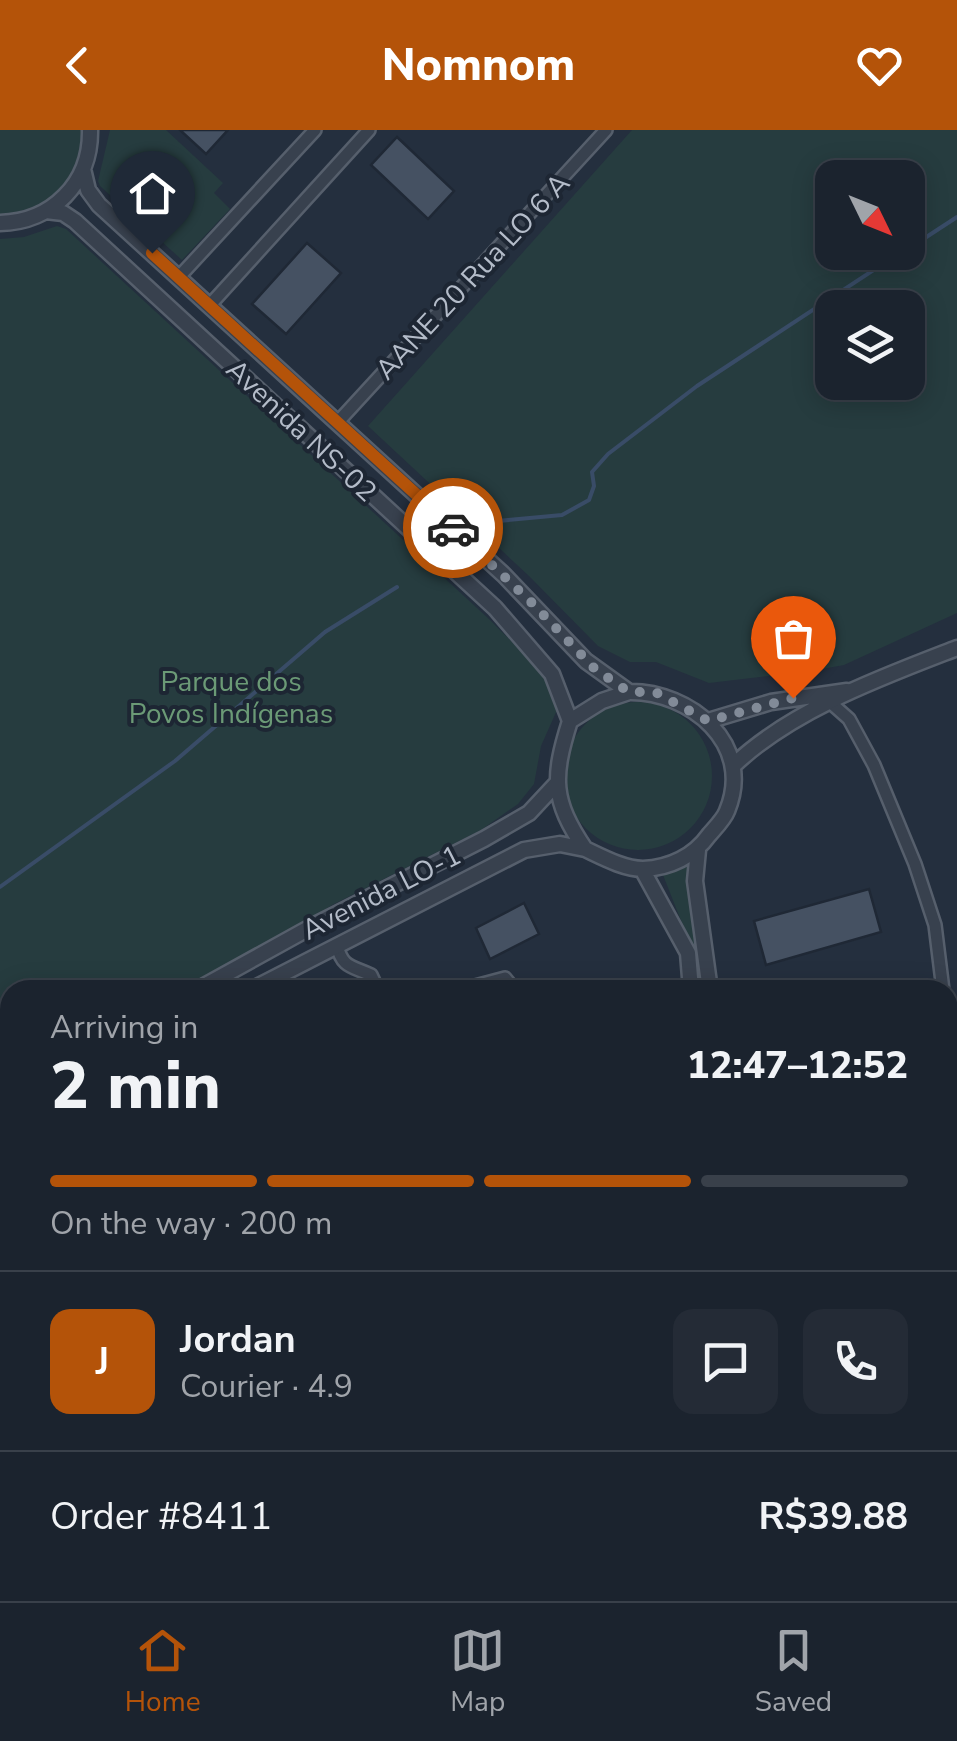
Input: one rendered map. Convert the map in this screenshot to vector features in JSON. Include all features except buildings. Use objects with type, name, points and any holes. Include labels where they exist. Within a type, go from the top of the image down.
[{"type":"street","points":[[0,223],[26,220],[46,212],[68,193],[83,169],[90,130]]},
{"type":"street","points":[[178,278],[315,130]]},
{"type":"street","points":[[209,306],[369,130]]},
{"type":"street","name":"AANE 20 Rua LO 6 A","points":[[337,423],[606,130]]},
{"type":"street","name":"Avenida NS-02","points":[[83,169],[87,188],[99,205],[490,563],[586,662],[629,692]]},
{"type":"street","name":"Avenida NS-02","points":[[46,212],[75,221],[469,584],[538,655],[560,690],[570,721]]},
{"type":"street","points":[[733,766],[777,730],[852,690],[957,648]]},
{"type":"street","points":[[708,721],[771,702],[852,690]]},
{"type":"street","points":[[629,692],[655,692],[708,721],[727,744],[734,783],[727,812],[698,850],[682,860],[642,869],[585,850],[560,806],[557,784],[560,753],[570,721],[629,692]]},
{"type":"street","points":[[831,704],[849,719],[874,765],[915,864],[936,925],[942,980]]},
{"type":"street","name":"Avenida LO-1","points":[[216,980],[484,840],[529,813],[557,784]]},
{"type":"street","name":"Avenida LO-1","points":[[270,980],[524,850],[560,844],[585,850]]},
{"type":"street","points":[[698,850],[695,881],[709,980]]},
{"type":"street","points":[[642,869],[688,953],[691,980]]},
{"type":"street","points":[[336,945],[341,961],[352,970],[371,975],[373,980]]},
{"type":"green space","points":[[0,130],[81,130],[76,163],[59,190],[47,200],[0,214]]},
{"type":"green space","points":[[110,130],[166,130],[223,183],[214,193],[230,209],[182,260],[100,186]]},
{"type":"green space","points":[[632,130],[957,130],[957,613],[844,665],[709,683],[656,662],[630,662],[598,646],[368,426]]},
{"type":"green space","name":"Parque dos Povos Indígenas","points":[[57,226],[66,229],[490,620],[539,672],[557,710],[541,746],[534,784],[518,804],[481,830],[332,905],[202,980],[0,980],[0,239],[24,237]]},
{"type":"green space","points":[[638,702],[666,707],[690,724],[707,748],[712,776],[707,804],[690,828],[666,845],[638,850],[610,845],[586,828],[569,804],[564,776],[569,748],[586,724],[610,707]]},
{"type":"green space","points":[[691,865],[705,980],[697,980],[693,951],[663,875]]},
{"type":"waterway","points":[[925,238],[957,217]]},
{"type":"waterway","points":[[498,521],[562,515],[589,500],[594,486],[592,472],[608,454],[697,386],[874,270]]},
{"type":"waterway","points":[[0,887],[175,761],[325,632],[397,587]]},
{"type":"way so far","points":[[453,528],[532,603],[586,662],[629,692],[655,692],[684,704],[708,721],[793,698]]},
{"type":"route","points":[[152,253],[453,528]]}]
